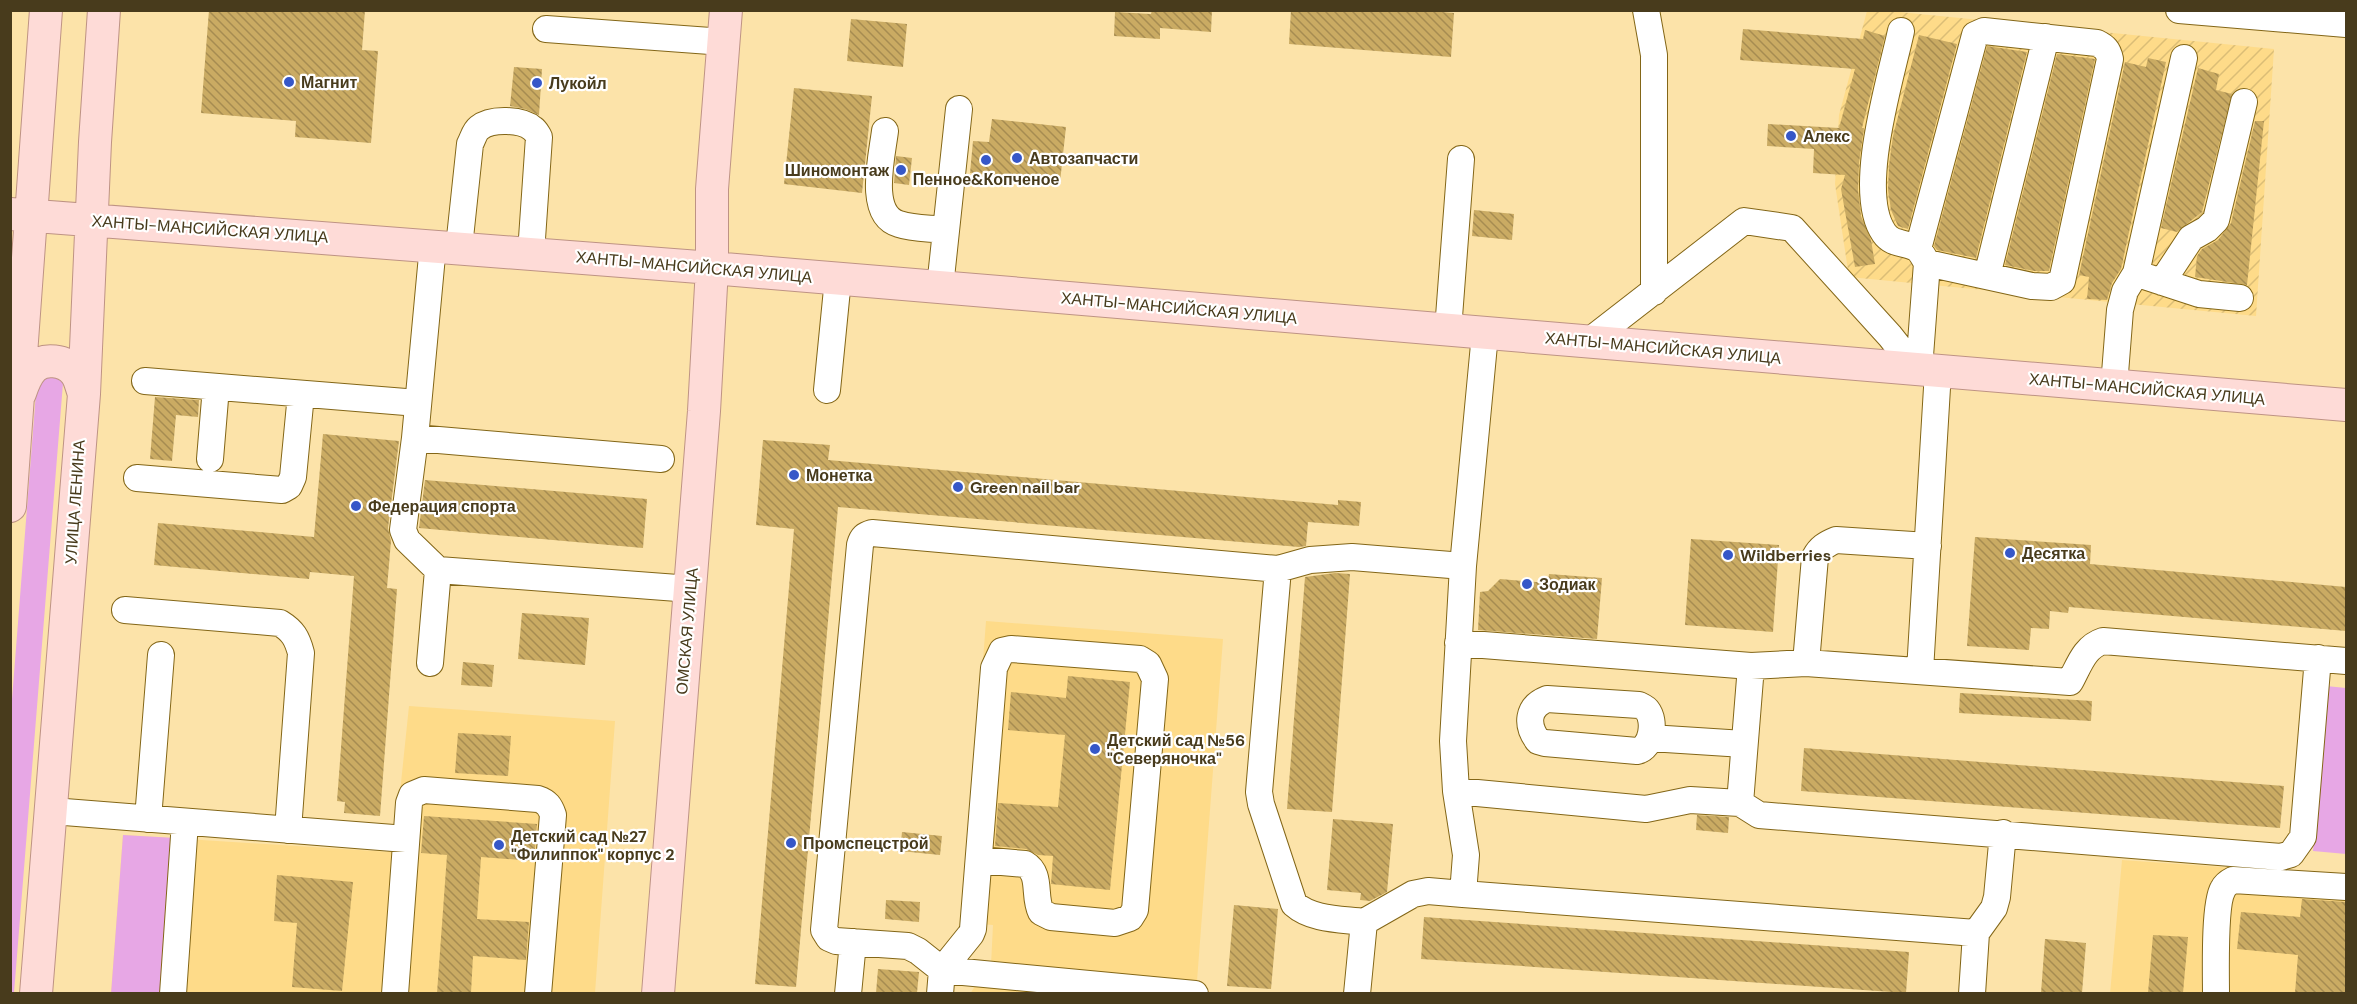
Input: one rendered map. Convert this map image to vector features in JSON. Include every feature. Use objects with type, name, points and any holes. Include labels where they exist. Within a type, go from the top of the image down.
[{"type":"main road","points":[[10,506],[20,393],[21,215],[46,10]]},
{"type":"main road","name":"УЛИЦА ЛЕНИНА","points":[[36,993],[84,394],[91,220],[104,10]]},
{"type":"main road","name":"ОМСКАЯ УЛИЦА","points":[[658,993],[691,589],[712,268],[712,189],[726,10]]},
{"type":"main road","name":"ХАНТЫ-МАНСИЙСКАЯ УЛИЦА","points":[[21,215],[446,246],[2346,405]]},
{"type":"main road","points":[[20,393],[27,375],[34,367],[43,362],[54,361],[67,365],[73,370],[84,394]]},
{"type":"street","points":[[1646,10],[1654,54],[1654,292]]},
{"type":"street","points":[[2179,10],[2346,24]]},
{"type":"street","points":[[546,29],[724,42]]},
{"type":"street","points":[[1901,31],[1875,144],[1874,208],[1884,233],[1890,240],[1923,256],[1987,276],[2043,287],[2058,285],[2064,275],[2110,59],[2108,51],[2097,43],[1984,31],[1975,35],[1923,256],[1928,546],[1920,671]]},
{"type":"street","points":[[1987,276],[2046,37]]},
{"type":"street","points":[[2114,386],[2120,310],[2125,291],[2136,273],[2184,58]]},
{"type":"street","points":[[2162,282],[2191,238],[2207,229],[2216,220],[2244,102]]},
{"type":"street","points":[[940,287],[959,109]]},
{"type":"street","points":[[531,253],[539,137],[533,129],[522,124],[497,121],[484,124],[477,130],[470,144],[446,246],[418,403],[416,438],[409,472],[404,530],[407,540],[438,570],[691,589]]},
{"type":"street","points":[[885,131],[879,199],[887,218],[899,224],[946,230]]},
{"type":"street","points":[[1448,330],[1461,159]]},
{"type":"street","points":[[1588,342],[1744,221],[1792,228],[1924,370]]},
{"type":"street","points":[[2136,273],[2199,294],[2240,298]]},
{"type":"street","points":[[827,390],[838,279]]},
{"type":"street","points":[[1463,894],[1466,855],[1456,791],[1453,741],[1463,566],[1485,334]]},
{"type":"street","points":[[145,381],[418,403]]},
{"type":"street","points":[[210,459],[216,387]]},
{"type":"street","points":[[137,478],[282,490],[290,486],[293,477],[301,394]]},
{"type":"street","points":[[416,438],[661,459]]},
{"type":"street","points":[[972,993],[941,982],[918,951],[908,946],[836,941],[829,938],[824,930],[861,538],[872,533],[1278,569],[1310,560],[1352,557],[1463,566]]},
{"type":"street","points":[[1806,663],[1815,557],[1826,544],[1836,540],[1928,546]]},
{"type":"street","points":[[1278,569],[1259,792],[1294,904],[1302,910],[1313,915],[1364,922],[1413,894],[1428,891],[1976,933]]},
{"type":"street","points":[[430,663],[438,570]]},
{"type":"street","points":[[125,610],[280,623],[290,629],[297,639],[301,653],[288,830]]},
{"type":"street","points":[[1458,643],[1751,666],[1806,663],[2070,682],[2085,654],[2096,643],[2103,641],[2346,661]]},
{"type":"street","points":[[941,982],[971,934],[994,668],[1002,651],[1011,649],[1140,659],[1148,664],[1155,679],[1135,910],[1130,918],[1115,923],[1051,917],[1041,912],[1037,905],[1035,873],[1032,868],[1025,864],[978,860]]},
{"type":"street","points":[[148,819],[161,655]]},
{"type":"street","points":[[1456,791],[1646,809],[1690,800],[1740,803],[1759,815],[2281,857],[2291,854],[2302,837],[2318,658]]},
{"type":"street","points":[[1740,803],[1751,666]]},
{"type":"street","points":[[1650,738],[1744,744]]},
{"type":"street","points":[[395,993],[409,803],[412,795],[418,791],[546,801],[553,815],[538,993]]},
{"type":"street","points":[[52,811],[406,839]]},
{"type":"street","points":[[172,993],[185,822]]},
{"type":"street","points":[[1972,993],[1976,933],[1994,908],[1997,897],[2003,833]]},
{"type":"street","points":[[2216,993],[2220,895],[2228,882],[2234,880],[2346,887]]},
{"type":"street","points":[[1357,993],[1364,922]]},
{"type":"street","points":[[848,993],[852,942]]},
{"type":"street","points":[[941,982],[1195,993]]},
{"type":"shaded area","points":[[1867,11],[1889,11],[2274,49],[2256,316],[1849,277],[1835,184],[1839,115]]},
{"type":"shaded area","points":[[43,375],[59,377],[63,383],[14,993],[11,994],[11,712],[37,380]]},
{"type":"shaded area","name":"Детский сад №56 \"Северяночка\"","points":[[986,621],[1223,639],[1197,981],[991,965],[993,925],[963,923]]},
{"type":"shaded area","points":[[2326,686],[2346,688],[2346,854],[2313,851]]},
{"type":"shaded area","points":[[409,706],[615,721],[595,993],[111,994],[123,835],[390,852],[392,832],[397,821]]},
{"type":"shaded area","points":[[123,835],[176,838],[164,993],[111,994]]},
{"type":"shaded area","points":[[2122,860],[2346,876],[2346,993],[2110,994]]},
{"type":"shaded area","points":[[977,983],[1089,994],[970,994]]},
{"type":"building","name":"Магнит","points":[[209,10],[365,10],[362,50],[378,51],[371,143],[295,137],[296,121],[201,113]]},
{"type":"building","points":[[1152,10],[1212,10],[1211,32],[1160,28],[1160,39],[1114,36],[1115,12],[1151,14]]},
{"type":"building","points":[[1291,10],[1418,10],[1454,13],[1451,57],[1289,44]]},
{"type":"building","points":[[851,19],[907,24],[903,67],[847,61]]},
{"type":"building","points":[[1743,29],[1863,39],[1865,30],[1885,36],[1862,128],[1864,128],[1859,163],[1858,190],[1861,216],[1871,240],[1875,264],[1855,267],[1841,189],[1845,175],[1813,173],[1814,149],[1767,146],[1768,124],[1839,128],[1855,69],[1740,60]]},
{"type":"building","points":[[1919,35],[1957,44],[1908,229],[1898,226],[1891,210],[1888,190],[1889,165],[1893,136]]},
{"type":"building","points":[[1987,46],[2027,52],[1976,258],[1937,250],[1934,246]]},
{"type":"building","points":[[2057,54],[2095,59],[2049,271],[2034,271],[2005,265]]},
{"type":"building","points":[[2148,58],[2166,62],[2121,269],[2112,283],[2107,300],[2087,299],[2089,277],[2079,275],[2125,62],[2146,67]]},
{"type":"building","points":[[514,67],[542,69],[539,115],[510,106]]},
{"type":"building","points":[[2198,68],[2219,74],[2216,90],[2232,94],[2202,212],[2177,232],[2161,228]]},
{"type":"building","points":[[794,88],[872,96],[862,193],[784,184]]},
{"type":"building","name":"Автозапчасти","points":[[992,119],[1066,127],[1060,182],[970,173],[973,141],[989,142]]},
{"type":"building","points":[[2255,121],[2264,121],[2247,285],[2195,277],[2197,256],[2202,249],[2218,240],[2231,223]]},
{"type":"building","name":"Шиномонтаж","points":[[896,156],[912,158],[909,185],[894,183]]},
{"type":"building","points":[[1474,210],[1514,214],[1512,240],[1472,236]]},
{"type":"building","points":[[155,397],[199,400],[198,417],[176,415],[172,461],[150,459]]},
{"type":"building","points":[[323,434],[399,441],[388,528],[391,541],[387,588],[397,589],[380,816],[344,813],[345,802],[337,801],[354,576],[310,572],[309,579],[154,565],[158,523],[314,537]]},
{"type":"building","points":[[763,440],[830,445],[828,460],[1338,505],[1338,500],[1361,502],[1359,526],[1308,522],[1306,546],[1299,547],[838,507],[796,987],[755,984],[794,529],[756,525]]},
{"type":"building","points":[[425,480],[647,499],[643,548],[419,528]]},
{"type":"building","points":[[1975,537],[2091,545],[2090,564],[2346,587],[2346,631],[2069,607],[2068,613],[2050,611],[2049,629],[2031,628],[2029,650],[1967,646]]},
{"type":"building","points":[[1691,539],[1779,545],[1773,632],[1685,625]]},
{"type":"building","points":[[1335,573],[1350,574],[1332,812],[1287,809],[1305,577]]},
{"type":"building","points":[[1549,574],[1602,578],[1597,639],[1478,630],[1480,592],[1488,591],[1500,579],[1548,583]]},
{"type":"building","points":[[522,613],[589,618],[585,665],[518,659]]},
{"type":"building","points":[[463,662],[494,665],[492,687],[461,685]]},
{"type":"building","points":[[1068,676],[1130,682],[1110,890],[1051,884],[1053,856],[1038,855],[1026,849],[995,846],[998,803],[1058,807],[1065,735],[1008,730],[1011,692],[1066,698]]},
{"type":"building","points":[[1960,693],[2092,701],[2091,721],[1959,713]]},
{"type":"building","points":[[458,733],[511,736],[508,776],[455,773]]},
{"type":"building","points":[[1804,748],[2284,786],[2280,828],[1801,791]]},
{"type":"building","points":[[1697,815],[1729,817],[1728,833],[1696,830]]},
{"type":"building","points":[[424,816],[537,824],[534,861],[481,857],[477,919],[529,922],[526,960],[473,956],[471,993],[437,993],[447,855],[421,853]]},
{"type":"building","points":[[1333,819],[1393,824],[1387,892],[1370,901],[1360,900],[1361,893],[1327,890]]},
{"type":"building","points":[[902,832],[942,836],[940,855],[900,851]]},
{"type":"building","points":[[277,875],[353,882],[342,991],[292,987],[297,923],[274,921]]},
{"type":"building","points":[[2302,899],[2346,902],[2346,993],[2295,993],[2298,955],[2237,949],[2241,912],[2300,917]]},
{"type":"building","points":[[886,900],[920,902],[919,922],[885,919]]},
{"type":"building","points":[[1234,905],[1278,909],[1271,989],[1227,986]]},
{"type":"building","points":[[1424,917],[1909,952],[1906,993],[1421,959]]},
{"type":"building","points":[[2153,935],[2188,937],[2183,993],[2148,993]]},
{"type":"building","points":[[2045,939],[2086,943],[2082,993],[2041,993]]},
{"type":"building","points":[[878,969],[919,972],[917,993],[876,993]]},
{"type":"place","name":"Магнит","points":[[289,82]]},
{"type":"place","name":"Лукойл","points":[[537,83]]},
{"type":"place","name":"Алекс","points":[[1791,136]]},
{"type":"place","name":"Автозапчасти","points":[[1017,158]]},
{"type":"place","name":"Пенное&Копченое","points":[[986,160]]},
{"type":"place","name":"Шиномонтаж","points":[[901,170]]},
{"type":"place","name":"Монетка","points":[[794,475]]},
{"type":"place","name":"Green nail bar","points":[[958,487]]},
{"type":"place","name":"Федерация спорта","points":[[356,506]]},
{"type":"place","name":"Десятка","points":[[2010,553]]},
{"type":"place","name":"Wildberries","points":[[1728,555]]},
{"type":"place","name":"Зодиак","points":[[1527,584]]},
{"type":"place","name":"Детский сад №56 \"Северяночка\"","points":[[1095,749]]},
{"type":"place","name":"Промспецстрой","points":[[791,843]]},
{"type":"place","name":"Детский сад №27 \"Филиппок\" корпус 2","points":[[499,845]]}]
